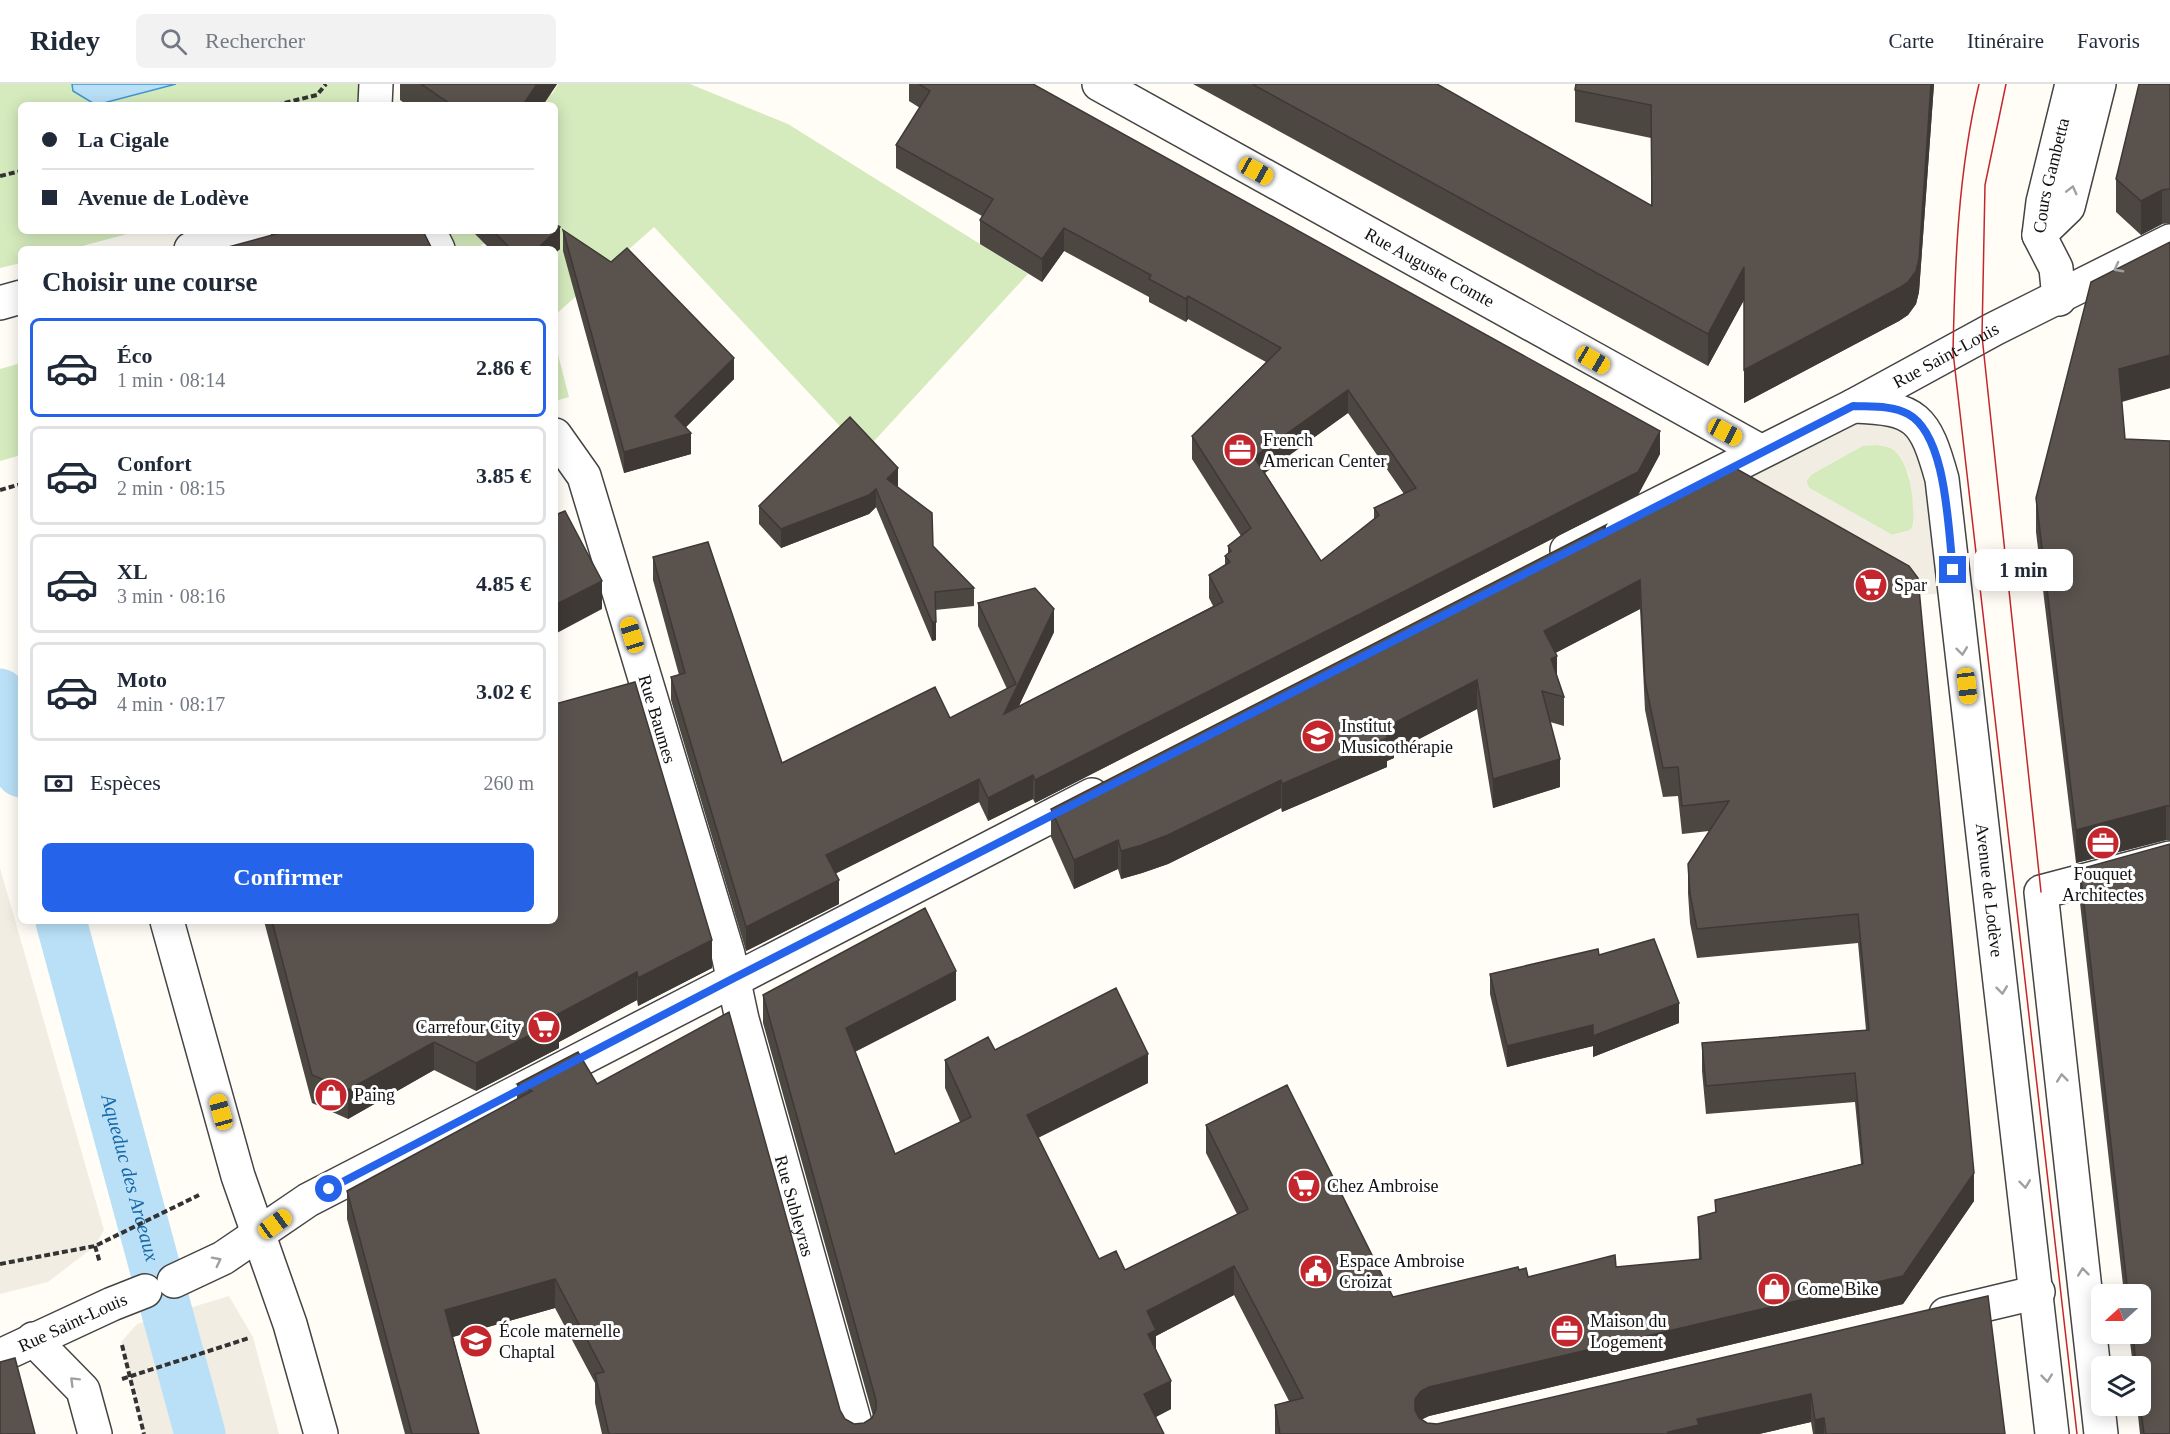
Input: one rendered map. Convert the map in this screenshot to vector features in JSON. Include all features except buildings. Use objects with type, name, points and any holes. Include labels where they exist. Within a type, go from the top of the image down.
[{"type":"street","points":[[375,102],[376,84]]},
{"type":"street","name":"Rue Auguste Comte","points":[[1099,84],[1760,451]]},
{"type":"street","name":"Cours Gambetta","points":[[2059,299],[2056,268],[2039,235],[2043,202],[2072,84]]},
{"type":"street","points":[[2039,235],[2068,207],[2099,84]]},
{"type":"street","points":[[202,246],[244,234]]},
{"type":"street","name":"Rue Saint-Louis","points":[[1538,566],[1760,451],[1853,406],[1994,329],[2059,299],[2170,241]]},
{"type":"street","points":[[0,303],[18,298]]},
{"type":"street","name":"Avenue de Lodève","points":[[1853,406],[1885,407],[1908,414],[1926,430],[1942,479],[2038,1292],[2052,1434]]},
{"type":"street","name":"Rue Baumes","points":[[558,439],[584,476],[734,978]]},
{"type":"street","name":"Rue Saint-Louis","points":[[0,1356],[33,1339],[223,1258],[308,1200],[1115,783]]},
{"type":"street","points":[[2102,1434],[2041,892],[2170,858]]},
{"type":"street","points":[[168,924],[238,1176],[290,1324],[321,1434]]},
{"type":"street","name":"Rue Subleyras","points":[[734,978],[742,1019],[858,1434]]},
{"type":"street","points":[[1922,1319],[2038,1292]]},
{"type":"street","points":[[0,1333],[33,1339],[83,1390],[95,1434]]},
{"type":"path","points":[[287,102],[317,94],[326,84]]},
{"type":"path","points":[[0,176],[18,172]]},
{"type":"path","points":[[0,490],[18,485]]},
{"type":"path","points":[[0,1264],[95,1246],[238,1176]]},
{"type":"path","points":[[130,1377],[290,1324]]},
{"type":"green space","points":[[0,84],[363,84],[361,102],[18,102],[18,234],[127,234],[82,246],[18,246],[18,264],[0,268]]},
{"type":"green space","points":[[558,84],[690,84],[788,124],[1028,274],[864,452],[654,227],[558,312],[558,246],[555,246],[555,234],[558,234],[558,102],[536,102],[544,90],[552,94]]},
{"type":"green space","points":[[447,234],[476,234],[485,243],[480,246],[453,246]]},
{"type":"green space","points":[[558,355],[569,397],[558,400]]},
{"type":"green space","points":[[18,364],[18,456],[0,461],[0,369]]},
{"type":"green space","points":[[1863,445],[1880,445],[1891,448],[1903,462],[1908,473],[1913,499],[1911,530],[1892,535],[1809,488],[1806,481],[1812,474]]},
{"type":"shaded area","points":[[1908,414],[1956,593],[1915,595],[1728,468],[1818,427]],"holes":[[[1877,445],[1892,448],[1901,457],[1909,475],[1914,523],[1910,530],[1892,535],[1809,488],[1806,481],[1812,474],[1863,446]]]},
{"type":"shaded area","points":[[0,868],[104,1230],[95,1246],[48,1282],[0,1294]]},
{"type":"shaded area","points":[[229,1296],[253,1337],[279,1434],[144,1434],[121,1342],[137,1324]]},
{"type":"water","points":[[72,84],[176,84],[107,102],[91,102],[73,91]]},
{"type":"waterway","name":"Aqueduc des Arceaux","points":[[0,694],[18,761]]},
{"type":"waterway","name":"Aqueduc des Arceaux","points":[[62,924],[200,1434]]},
{"type":"tram line","points":[[1979,84],[1962,184],[1953,352],[2077,1434]]},
{"type":"tram line","points":[[2006,84],[1985,185],[1982,336],[2041,892]]},
{"type":"place","name":"French American Center","points":[[1240,450]]},
{"type":"place","name":"Spar","points":[[1871,585]]},
{"type":"place","name":"Institut Musicothérapie","points":[[1318,736]]},
{"type":"place","name":"Fouquet Architectes","points":[[2103,843]]},
{"type":"place","name":"Carrefour City","points":[[544,1027]]},
{"type":"place","name":"Paing","points":[[331,1095]]},
{"type":"place","name":"Chez Ambroise","points":[[1304,1186]]},
{"type":"place","name":"Espace Ambroise Croizat","points":[[1316,1271]]},
{"type":"place","name":"Come Bike","points":[[1774,1289]]},
{"type":"place","name":"Maison du Logement","points":[[1567,1331]]},
{"type":"place","name":"École maternelle Chaptal","points":[[476,1341]]},
{"type":"route","points":[[329,1189],[734,978],[1760,451],[1853,406],[1885,407],[1908,414],[1926,430],[1942,479],[1953,570]]}]
